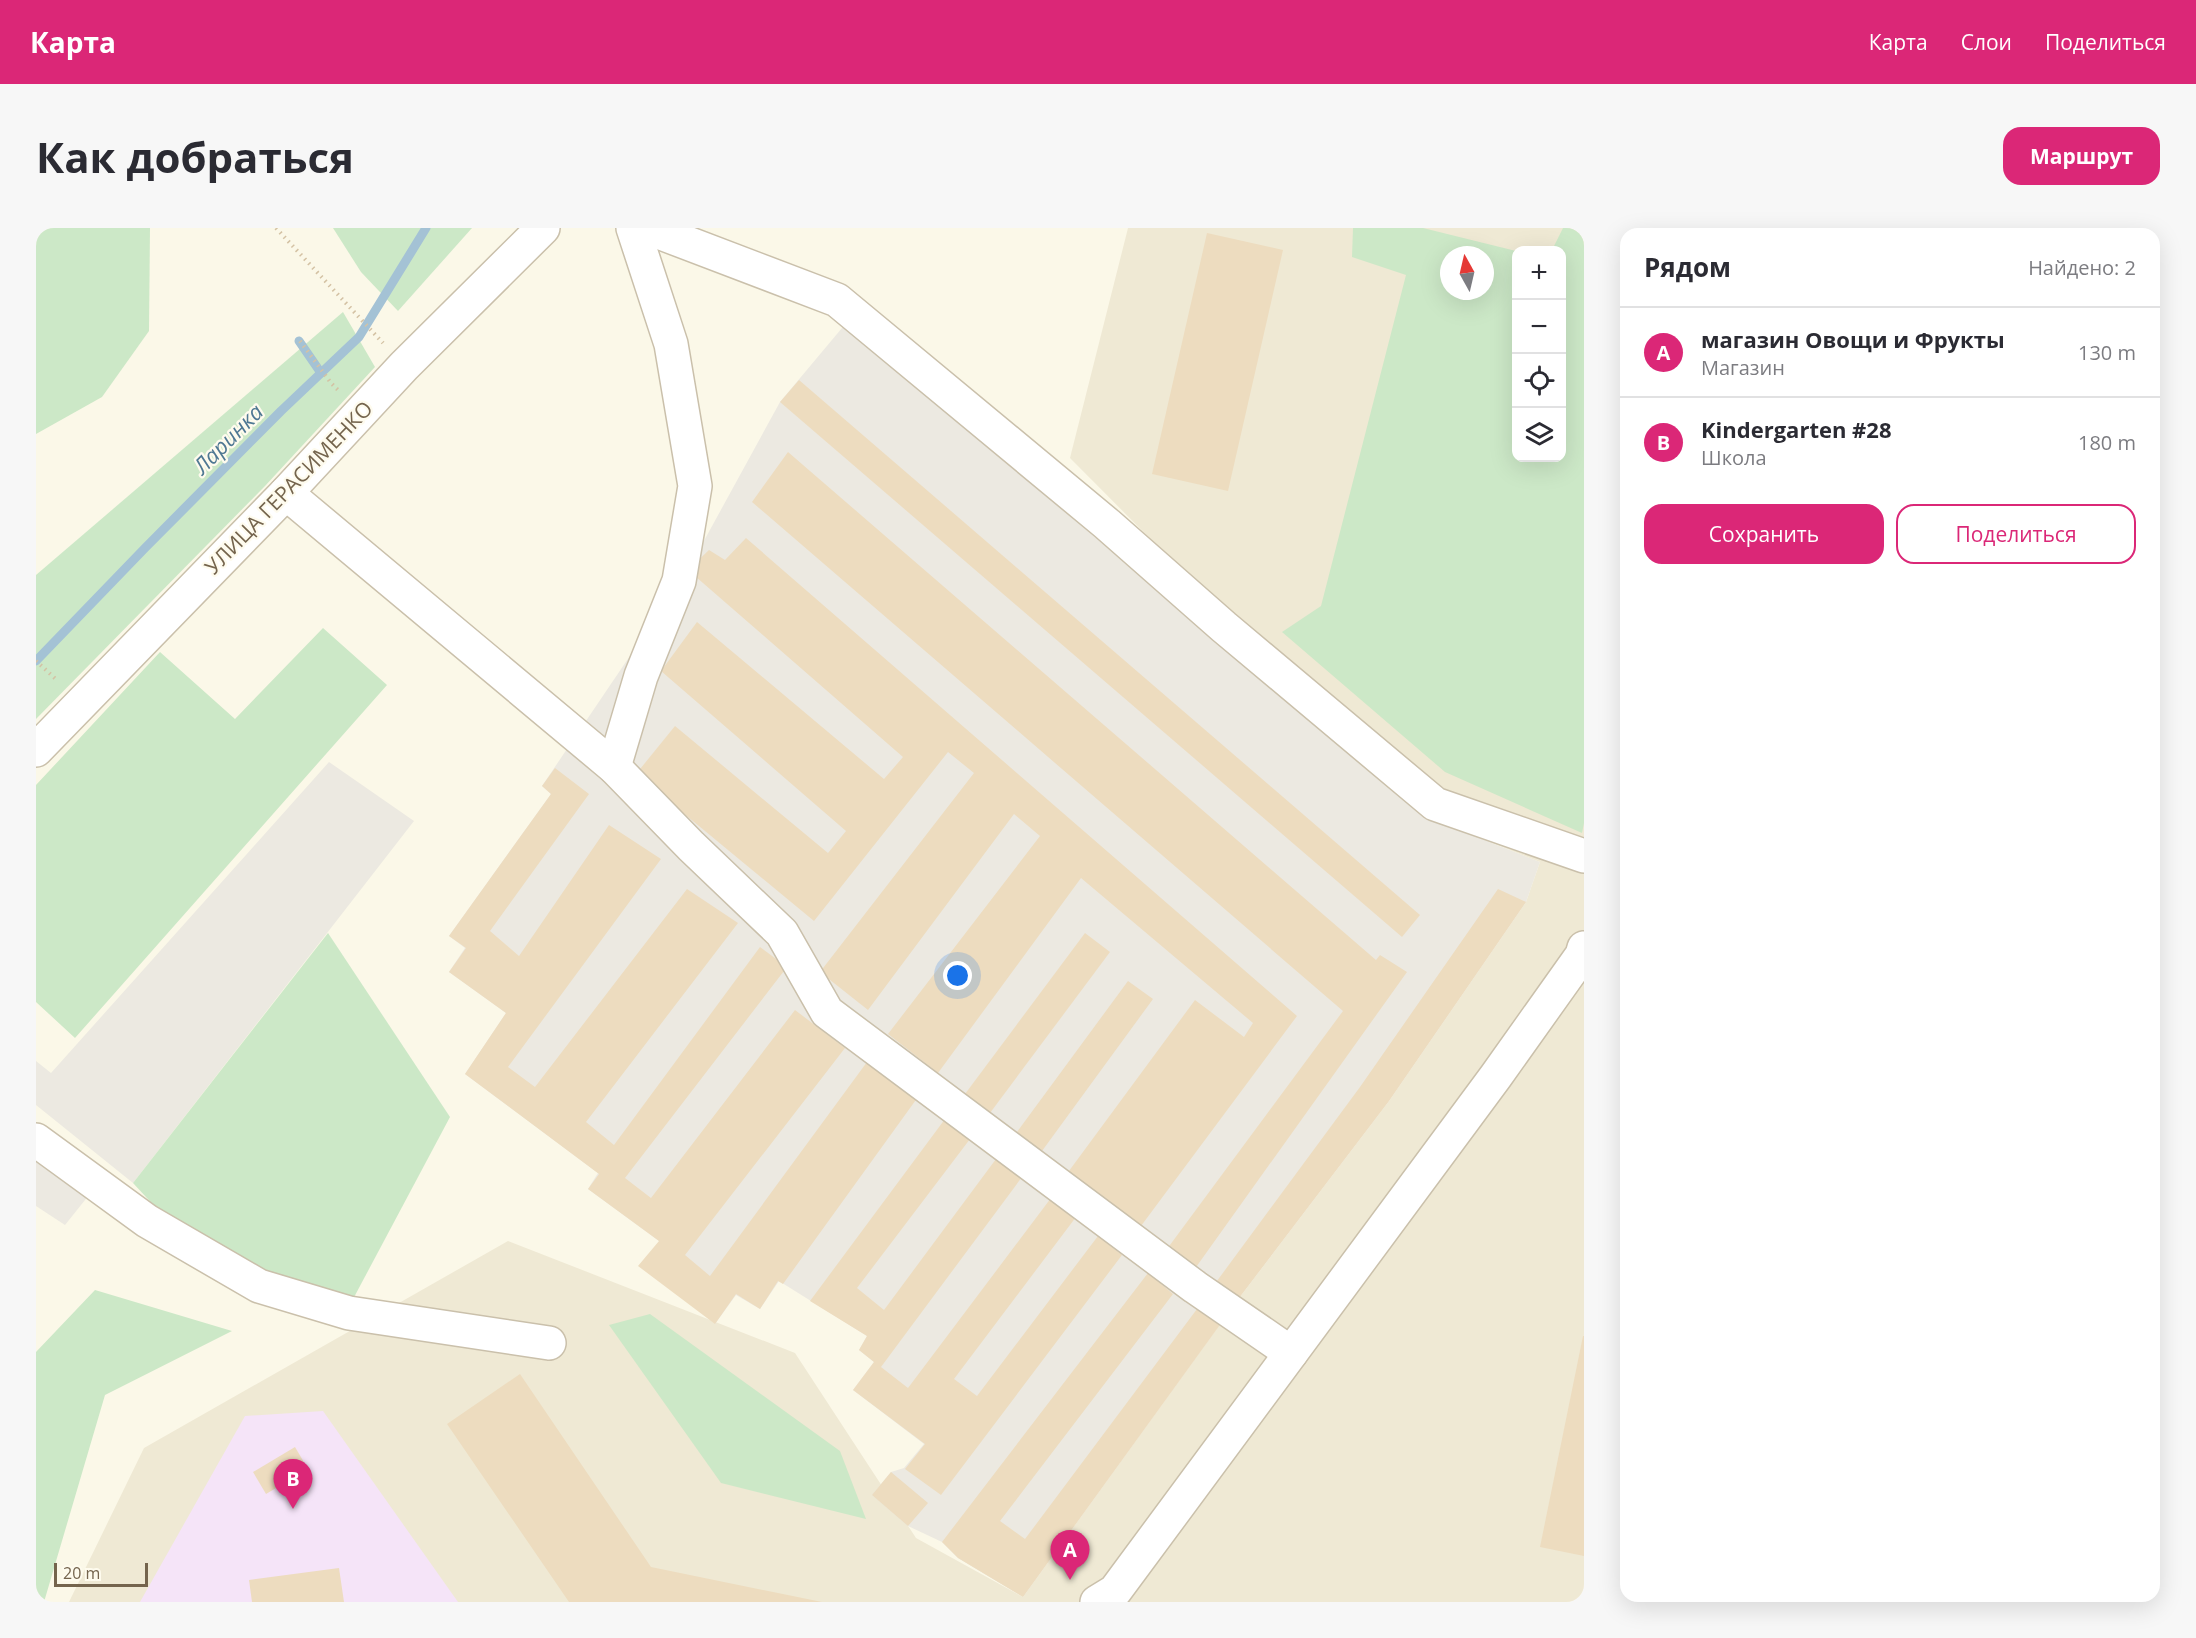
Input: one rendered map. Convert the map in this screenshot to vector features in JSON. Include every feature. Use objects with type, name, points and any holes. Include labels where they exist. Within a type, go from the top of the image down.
[{"type":"street","name":"УЛИЦА ГЕРАСИМЕНКО","points":[[36,750],[286,493],[404,366],[543,228]]},
{"type":"street","points":[[614,767],[642,676],[679,581],[695,486],[671,344],[633,228]]},
{"type":"street","points":[[648,228],[837,300],[1107,524],[1233,635],[1435,804],[1584,856]]},
{"type":"street","points":[[286,493],[614,767],[691,846],[782,933],[827,1012],[1195,1287],[1291,1353]]},
{"type":"street","points":[[1098,1602],[1115,1591],[1503,1066],[1582,955],[1584,948]]},
{"type":"street","points":[[36,1140],[147,1221],[260,1286],[349,1313],[549,1342]]},
{"type":"path","points":[[276,228],[374,333]]},
{"type":"path","points":[[300,341],[331,383]]},
{"type":"path","points":[[36,662],[41,667]]},
{"type":"shaded area","points":[[1128,228],[1584,228],[1584,1602],[69,1602],[144,1448],[508,1241],[795,1353],[916,1538],[1023,1597],[1236,1302],[1389,1101],[1526,902],[1540,862],[1427,817],[1070,458]]},
{"type":"shaded area","points":[[847,322],[1426,817],[1540,862],[1526,902],[1389,1101],[1236,1302],[1023,1597],[958,1558],[942,1542],[908,1526],[872,1495],[891,1472],[904,1468],[924,1444],[853,1390],[874,1362],[859,1350],[867,1336],[779,1281],[760,1309],[736,1295],[715,1324],[659,1241],[588,1189],[598,1173],[465,1074],[506,1013],[449,972],[465,948],[449,936],[551,794],[542,786],[688,570],[780,402]]},
{"type":"shaded area","points":[[329,762],[414,821],[133,1183],[36,1105],[36,1061],[51,1073]]},
{"type":"shaded area","points":[[36,1160],[89,1195],[65,1225],[36,1206]]},
{"type":"shaded area","points":[[323,1411],[458,1602],[140,1602],[245,1416]]},
{"type":"green space","points":[[36,228],[150,228],[149,331],[102,397],[36,434]]},
{"type":"green space","points":[[333,228],[472,228],[398,311],[361,272]]},
{"type":"green space","points":[[1353,228],[1423,228],[1512,250],[1512,462],[1566,462],[1566,246],[1554,246],[1563,228],[1584,228],[1584,823],[1582,833],[1445,772],[1282,632],[1321,606],[1406,275],[1352,257]]},
{"type":"green space","points":[[343,312],[375,367],[265,486],[36,719],[36,575]]},
{"type":"green space","points":[[323,628],[387,685],[75,1038],[36,1002],[36,785],[160,652],[235,719]]},
{"type":"green space","points":[[328,933],[450,1117],[352,1301],[261,1274],[158,1210],[133,1183]]},
{"type":"green space","points":[[95,1290],[232,1331],[105,1395],[44,1602],[36,1602],[36,1352]]},
{"type":"green space","points":[[650,1314],[840,1451],[866,1519],[721,1483],[609,1325]]},
{"type":"building","points":[[1207,233],[1283,250],[1228,491],[1152,474]]},
{"type":"building","points":[[799,380],[1420,915],[1402,937],[780,402]]},
{"type":"building","points":[[788,452],[1376,960],[1380,955],[1407,972],[1194,1270],[1167,1249],[1343,1011],[752,502]]},
{"type":"building","points":[[746,538],[1297,1016],[1141,1226],[1066,1175],[1195,1000],[1244,1037],[1253,1023],[1081,878],[938,1073],[888,1034],[1040,836],[1014,814],[868,1010],[820,972],[974,773],[948,752],[814,921],[636,774],[675,726],[828,853],[846,831],[661,671],[697,622],[884,779],[903,757],[688,570],[709,550],[725,560]]},
{"type":"building","points":[[555,768],[589,794],[490,931],[519,956],[609,825],[661,859],[508,1067],[535,1087],[687,889],[738,923],[586,1122],[614,1145],[760,947],[787,967],[625,1178],[651,1198],[795,1010],[845,1048],[685,1255],[710,1276],[867,1062],[918,1097],[783,1284],[778,1281],[760,1309],[736,1294],[715,1324],[638,1266],[659,1241],[588,1189],[599,1174],[465,1074],[506,1013],[449,972],[466,948],[449,936],[551,794],[542,786]]},
{"type":"building","points":[[1498,889],[1526,902],[1389,1101],[1236,1302],[1214,1285],[1360,1087]]},
{"type":"building","points":[[1085,933],[1110,952],[990,1113],[965,1094]]},
{"type":"building","points":[[1128,981],[1153,999],[1042,1151],[1017,1132]]},
{"type":"building","points":[[945,1119],[970,1139],[857,1288],[884,1310],[996,1159],[1022,1177],[881,1367],[908,1388],[1051,1198],[1076,1217],[954,1379],[977,1396],[1098,1236],[1122,1255],[941,1495],[905,1469],[925,1444],[853,1390],[874,1362],[859,1350],[867,1336],[810,1301]]},
{"type":"building","points":[[1148,1273],[1173,1294],[1000,1521],[1025,1539],[1200,1305],[1222,1322],[1023,1597],[958,1558],[942,1542]]},
{"type":"building","points":[[1584,1336],[1584,1556],[1540,1547]]},
{"type":"building","points":[[520,1374],[651,1567],[822,1602],[569,1602],[447,1424]]},
{"type":"building","points":[[295,1447],[308,1469],[266,1494],[253,1472]]},
{"type":"building","points":[[891,1472],[928,1503],[908,1526],[872,1495]]},
{"type":"building","points":[[339,1568],[344,1602],[252,1602],[249,1580]]},
{"type":"waterway","name":"Ларинка","points":[[36,661],[281,411],[359,337],[426,228]]},
{"type":"waterway","points":[[299,341],[321,373]]},
{"type":"place","name":"Kindergarten #28","points":[[293,1509]]},
{"type":"place","name":"магазин Овощи и Фрукты","points":[[1070,1580]]}]
